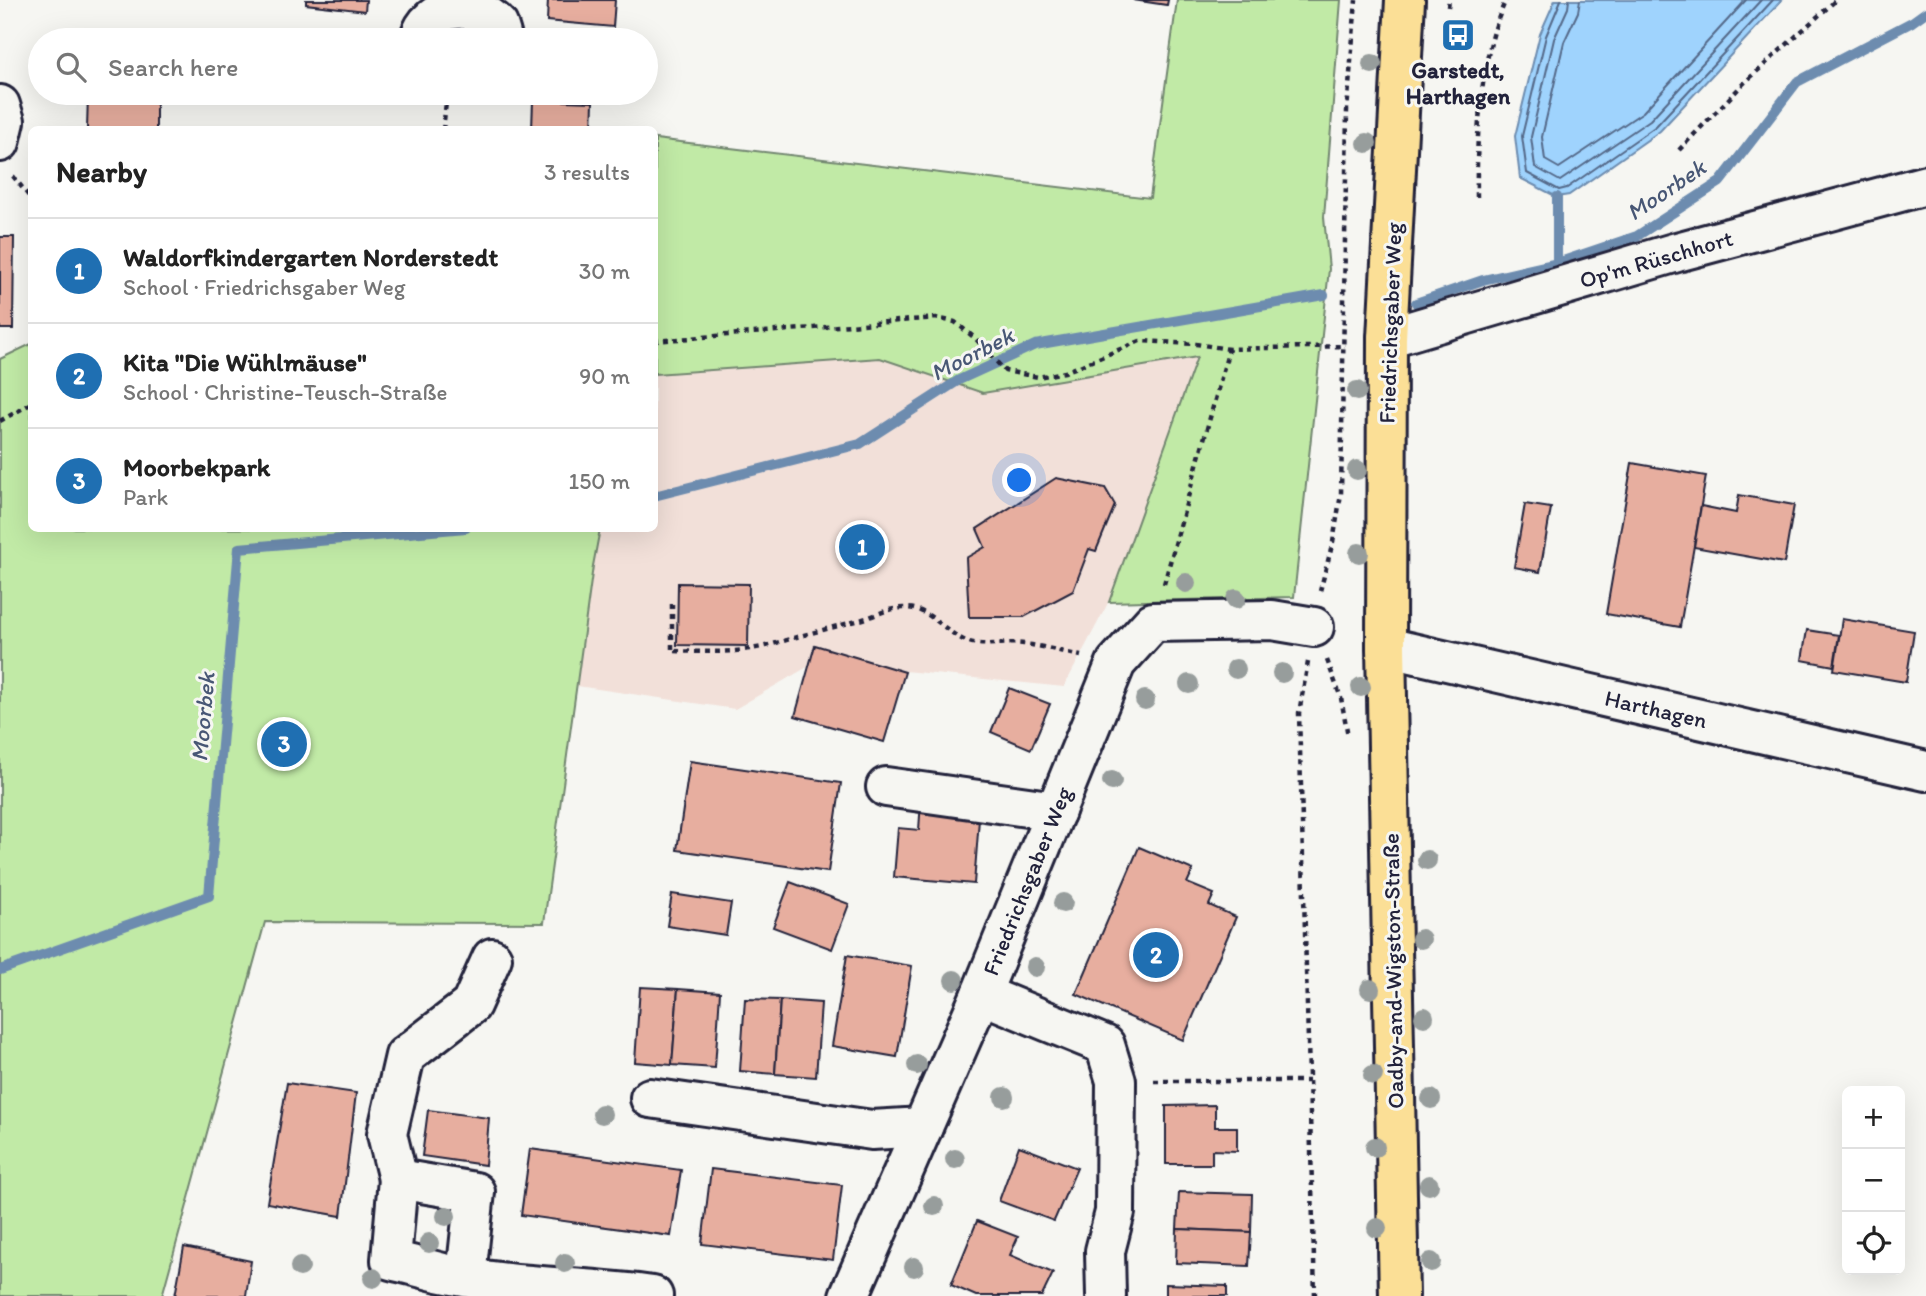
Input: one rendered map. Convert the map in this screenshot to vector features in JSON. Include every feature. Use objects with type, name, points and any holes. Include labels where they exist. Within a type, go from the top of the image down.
[{"type":"main road","name":"Friedrichsgaber Weg","points":[[1386,647],[1387,338],[1405,0]]},
{"type":"main road","name":"Oadby-and-Wigston-Straße","points":[[1386,647],[1399,1296]]},
{"type":"street","points":[[430,17],[444,7],[464,4],[484,10],[499,28]]},
{"type":"street","points":[[0,105],[5,121],[4,156]]},
{"type":"street","name":"Op'm Rüschhort","points":[[1387,338],[1677,252],[1926,185]]},
{"type":"street","points":[[1153,622],[1272,620],[1314,627]]},
{"type":"street","name":"Friedrichsgaber Weg","points":[[849,1296],[981,994],[1116,663],[1153,622]]},
{"type":"street","name":"Harthagen","points":[[1386,647],[1926,771]]},
{"type":"street","points":[[886,787],[1056,811]]},
{"type":"street","points":[[492,958],[471,1005],[405,1056],[387,1134],[398,1179],[391,1260],[466,1276],[653,1296]]},
{"type":"street","points":[[981,994],[1105,1045],[1116,1081],[1115,1212],[1105,1251],[1106,1296]]},
{"type":"street","points":[[650,1098],[872,1130],[923,1127]]},
{"type":"street","points":[[398,1179],[475,1192],[466,1276]]},
{"type":"path","points":[[1315,1296],[1299,713],[1322,579],[1333,542],[1341,494],[1347,111],[1356,0]]},
{"type":"path","points":[[1448,7],[1449,0]]},
{"type":"path","points":[[1477,197],[1476,153],[1489,55],[1506,0]]},
{"type":"path","points":[[1679,150],[1743,84],[1836,0]]},
{"type":"path","points":[[443,126],[446,105]]},
{"type":"path","points":[[4,156],[28,194]]},
{"type":"path","points":[[658,341],[936,318],[955,322],[976,339],[1005,371],[1038,377],[1065,372],[1140,341],[1229,349],[1344,346]]},
{"type":"path","points":[[1153,622],[1229,349]]},
{"type":"path","points":[[0,421],[28,405]]},
{"type":"path","points":[[672,604],[672,651],[734,652],[756,648],[819,629],[907,608],[918,610],[941,623],[962,640],[976,645],[1021,643],[1116,663]]},
{"type":"path","points":[[1116,1081],[1310,1081]]},
{"type":"shaded area","points":[[1198,357],[1108,603],[1064,687],[816,662],[735,709],[577,686],[599,532],[658,532],[658,374],[880,358],[983,393]]},
{"type":"green space","points":[[1177,0],[1341,0],[1324,217],[1329,269],[1294,597],[1109,602],[1197,357],[983,393],[880,358],[658,374],[658,139],[1150,198]]},
{"type":"green space","points":[[28,345],[28,532],[599,532],[544,923],[265,922],[162,1296],[0,1296],[0,359]]},
{"type":"water","points":[[1555,0],[1782,0],[1660,131],[1569,195],[1557,197],[1520,178],[1515,136],[1540,34]]},
{"type":"building","points":[[306,0],[366,0],[365,11],[306,4]]},
{"type":"building","points":[[548,0],[615,0],[613,27],[547,21]]},
{"type":"building","points":[[1133,0],[1168,0],[1167,5]]},
{"type":"building","points":[[88,105],[156,105],[156,126],[87,126]]},
{"type":"building","points":[[533,105],[593,105],[592,126],[532,126]]},
{"type":"building","points":[[0,237],[14,237],[13,329],[0,329]]},
{"type":"building","points":[[1632,463],[1706,476],[1680,627],[1606,614]]},
{"type":"building","points":[[1056,478],[1105,488],[1115,505],[1096,551],[1089,549],[1073,591],[1024,617],[969,617],[966,558],[985,547],[977,529]]},
{"type":"building","points":[[1739,495],[1794,505],[1784,563],[1694,547],[1701,506],[1736,513]]},
{"type":"building","points":[[1525,504],[1551,508],[1540,572],[1514,567]]},
{"type":"building","points":[[678,583],[749,584],[748,646],[677,645]]},
{"type":"building","points":[[1842,619],[1914,631],[1906,682],[1834,670]]},
{"type":"building","points":[[1807,630],[1839,635],[1834,666],[1802,660]]},
{"type":"building","points":[[815,645],[905,672],[884,742],[795,716]]},
{"type":"building","points":[[1009,688],[1050,704],[1031,749],[991,732]]},
{"type":"building","points":[[690,761],[841,783],[828,872],[677,850]]},
{"type":"building","points":[[921,801],[980,806],[974,884],[894,877],[898,828],[919,830]]},
{"type":"building","points":[[1139,847],[1193,870],[1187,883],[1214,894],[1209,905],[1236,917],[1183,1040],[1076,994]]},
{"type":"building","points":[[790,882],[849,904],[832,949],[773,927]]},
{"type":"building","points":[[672,894],[731,903],[726,935],[667,926]]},
{"type":"building","points":[[847,955],[912,966],[897,1057],[832,1046]]},
{"type":"building","points":[[640,987],[678,989],[672,1065],[635,1062]]},
{"type":"building","points":[[678,989],[720,992],[715,1068],[672,1065]]},
{"type":"building","points":[[745,999],[780,1000],[775,1074],[740,1071]]},
{"type":"building","points":[[780,1000],[821,1003],[816,1077],[775,1074]]},
{"type":"building","points":[[287,1083],[356,1093],[341,1216],[267,1203]]},
{"type":"building","points":[[1215,1105],[1215,1127],[1237,1127],[1237,1151],[1212,1150],[1212,1164],[1166,1164],[1166,1106]]},
{"type":"building","points":[[428,1110],[489,1118],[485,1165],[422,1156]]},
{"type":"building","points":[[1019,1146],[1077,1168],[1054,1221],[999,1201]]},
{"type":"building","points":[[530,1149],[681,1170],[671,1236],[521,1215]]},
{"type":"building","points":[[711,1169],[842,1185],[833,1260],[702,1244]]},
{"type":"building","points":[[1179,1192],[1252,1194],[1251,1232],[1177,1229]]},
{"type":"building","points":[[977,1221],[1018,1237],[1010,1255],[1053,1273],[1042,1296],[976,1296],[951,1285]]},
{"type":"building","points":[[1177,1229],[1251,1232],[1249,1266],[1176,1263]]},
{"type":"building","points":[[184,1247],[251,1261],[246,1296],[175,1296]]},
{"type":"building","points":[[1166,1284],[1227,1286],[1227,1296],[1166,1296]]},
{"type":"waterway","name":"Moorbek","points":[[1416,303],[1483,280],[1557,263],[1637,236],[1720,182],[1797,82],[1912,22],[1926,12]]},
{"type":"waterway","points":[[1557,197],[1557,263]]},
{"type":"waterway","name":"Moorbek","points":[[658,495],[860,444],[959,380],[1035,345],[1324,295]]},
{"type":"waterway","name":"Moorbek","points":[[0,970],[209,896],[239,548],[421,532]]},
{"type":"place","name":"Garstedt, Harthagen","points":[[1458,35]]},
{"type":"place","name":"Waldorfkindergarten Norderstedt","points":[[862,547]]},
{"type":"place","name":"Moorbekpark","points":[[284,744]]},
{"type":"place","name":"Kita \"Die Wühlmäuse\"","points":[[1156,955]]}]
